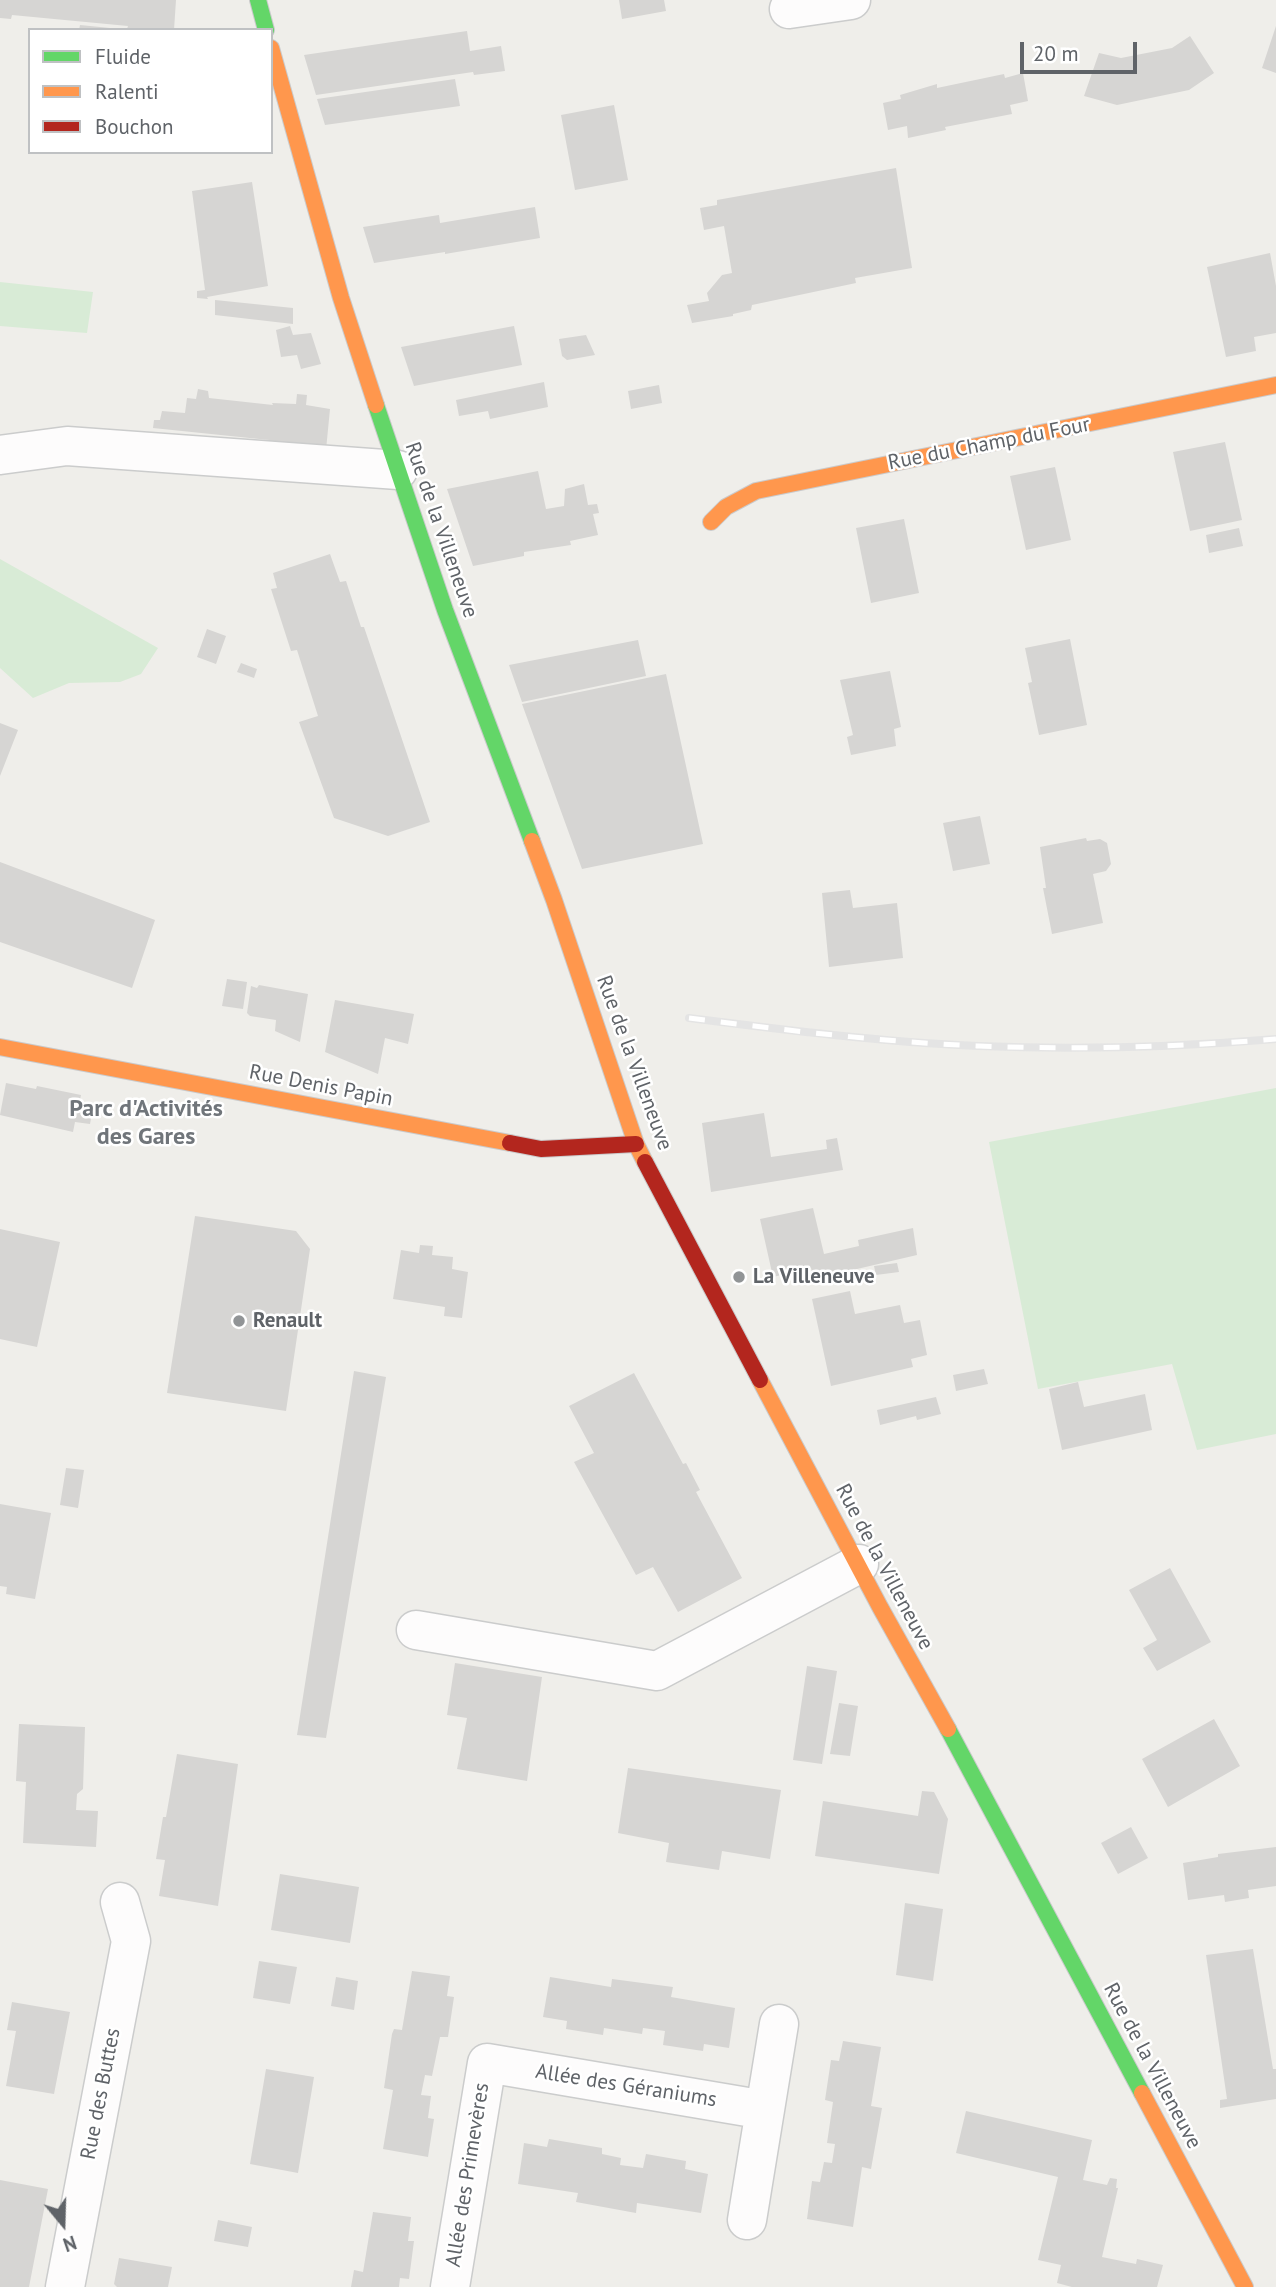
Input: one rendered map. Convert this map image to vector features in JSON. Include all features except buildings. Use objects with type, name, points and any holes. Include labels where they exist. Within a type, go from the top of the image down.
[{"type":"main road","points":[[258,0],[265,28]]},
{"type":"main road","name":"Rue de la Villeneuve","points":[[273,55],[341,298],[398,470],[445,610],[554,900],[636,1144],[1245,2287]]},
{"type":"main road","name":"Rue du Champ du Four","points":[[711,522],[726,507],[756,491],[1276,385]]},
{"type":"main road","name":"Rue Denis Papin","points":[[0,1047],[541,1149],[636,1144]]},
{"type":"street","points":[[789,9],[851,0]]},
{"type":"street","points":[[0,455],[67,446],[398,470]]},
{"type":"street","points":[[416,1630],[657,1671],[859,1564]]},
{"type":"street","name":"Rue des Buttes","points":[[65,2287],[131,1941],[120,1902]]},
{"type":"street","points":[[747,2220],[779,2024]]},
{"type":"street","name":"Allée des Géraniums","points":[[487,2063],[765,2109]]},
{"type":"street","name":"Allée des Primevères","points":[[450,2287],[487,2063]]},
{"type":"green space","points":[[0,282],[93,292],[87,333],[0,326]]},
{"type":"green space","points":[[0,559],[158,648],[141,674],[120,682],[69,683],[33,698],[0,668]]},
{"type":"green space","points":[[1276,1088],[1276,1434],[1197,1450],[1172,1364],[1038,1389],[989,1142]]},
{"type":"railway","points":[[689,1018],[870,1039],[979,1046],[1128,1047],[1276,1039]]},
{"type":"traffic: fast","points":[[258,0],[265,28]]},
{"type":"traffic: fast","points":[[376,405],[445,610],[532,841]]},
{"type":"traffic: fast","points":[[948,1729],[1142,2093]]},
{"type":"traffic: slow","points":[[273,55],[341,298],[376,405]]},
{"type":"traffic: slow","points":[[711,522],[726,507],[756,491],[1276,385]]},
{"type":"traffic: slow","points":[[532,841],[636,1144],[645,1162]]},
{"type":"traffic: slow","points":[[0,1047],[510,1143]]},
{"type":"traffic: slow","points":[[760,1380],[948,1729]]},
{"type":"traffic: slow","points":[[1142,2093],[1245,2287]]},
{"type":"traffic: jam","points":[[510,1143],[541,1149],[636,1144]]},
{"type":"traffic: jam","points":[[645,1162],[760,1380]]},
{"type":"place","name":"La Villeneuve","points":[[739,1277]]},
{"type":"place","name":"Renault","points":[[239,1321]]},
{"type":"district","name":"Parc d'Activités des Gares","points":[[146,1123]]}]
